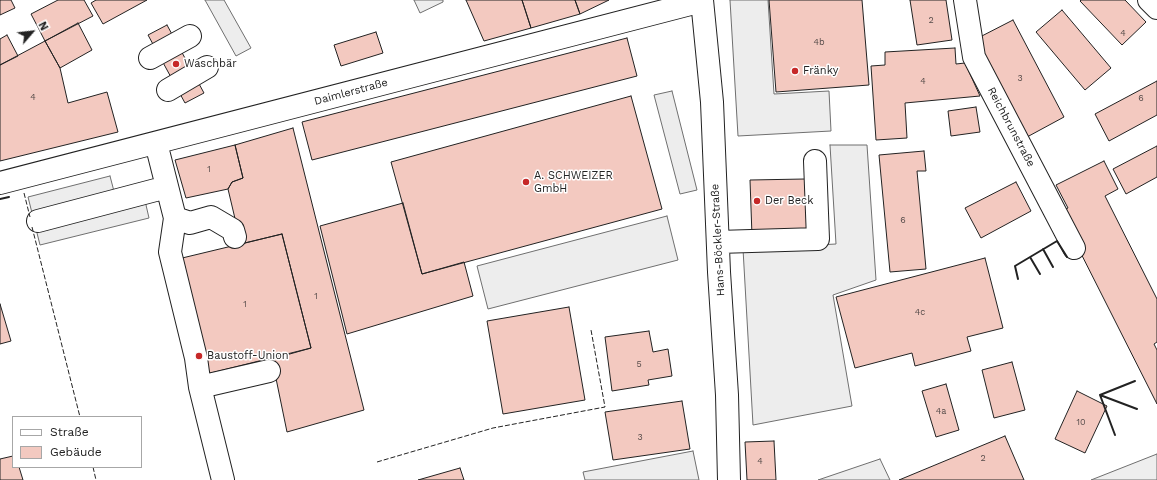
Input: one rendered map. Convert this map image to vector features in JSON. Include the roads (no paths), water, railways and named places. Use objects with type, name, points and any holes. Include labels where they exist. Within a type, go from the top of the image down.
[{"type":"street","name":"Daimlerstraße","points":[[0,183],[702,0]]},
{"type":"street","name":"Hans-Böckler-Straße","points":[[702,0],[712,102],[718,242],[728,395],[729,480]]},
{"type":"street","name":"Reichbrunstraße","points":[[965,0],[974,57],[1074,248]]},
{"type":"street","points":[[1149,0],[1157,8]]},
{"type":"street","points":[[150,58],[190,36]]},
{"type":"street","points":[[171,95],[210,73]]},
{"type":"street","points":[[156,143],[175,218],[170,252],[196,358],[200,387],[223,480]]},
{"type":"street","points":[[718,242],[818,239],[815,161]]},
{"type":"street","points":[[38,221],[167,187]]},
{"type":"street","points":[[175,218],[190,223],[211,218],[233,230],[235,237]]},
{"type":"street","points":[[200,387],[269,371]]},
{"type":"place","name":"Waschbär","points":[[176,64]]},
{"type":"place","name":"Fränky","points":[[795,71]]},
{"type":"place","name":"A. SCHWEIZER GmbH","points":[[526,182]]},
{"type":"place","name":"Der Beck","points":[[757,201]]},
{"type":"place","name":"Baustoff-Union","points":[[199,356]]}]
